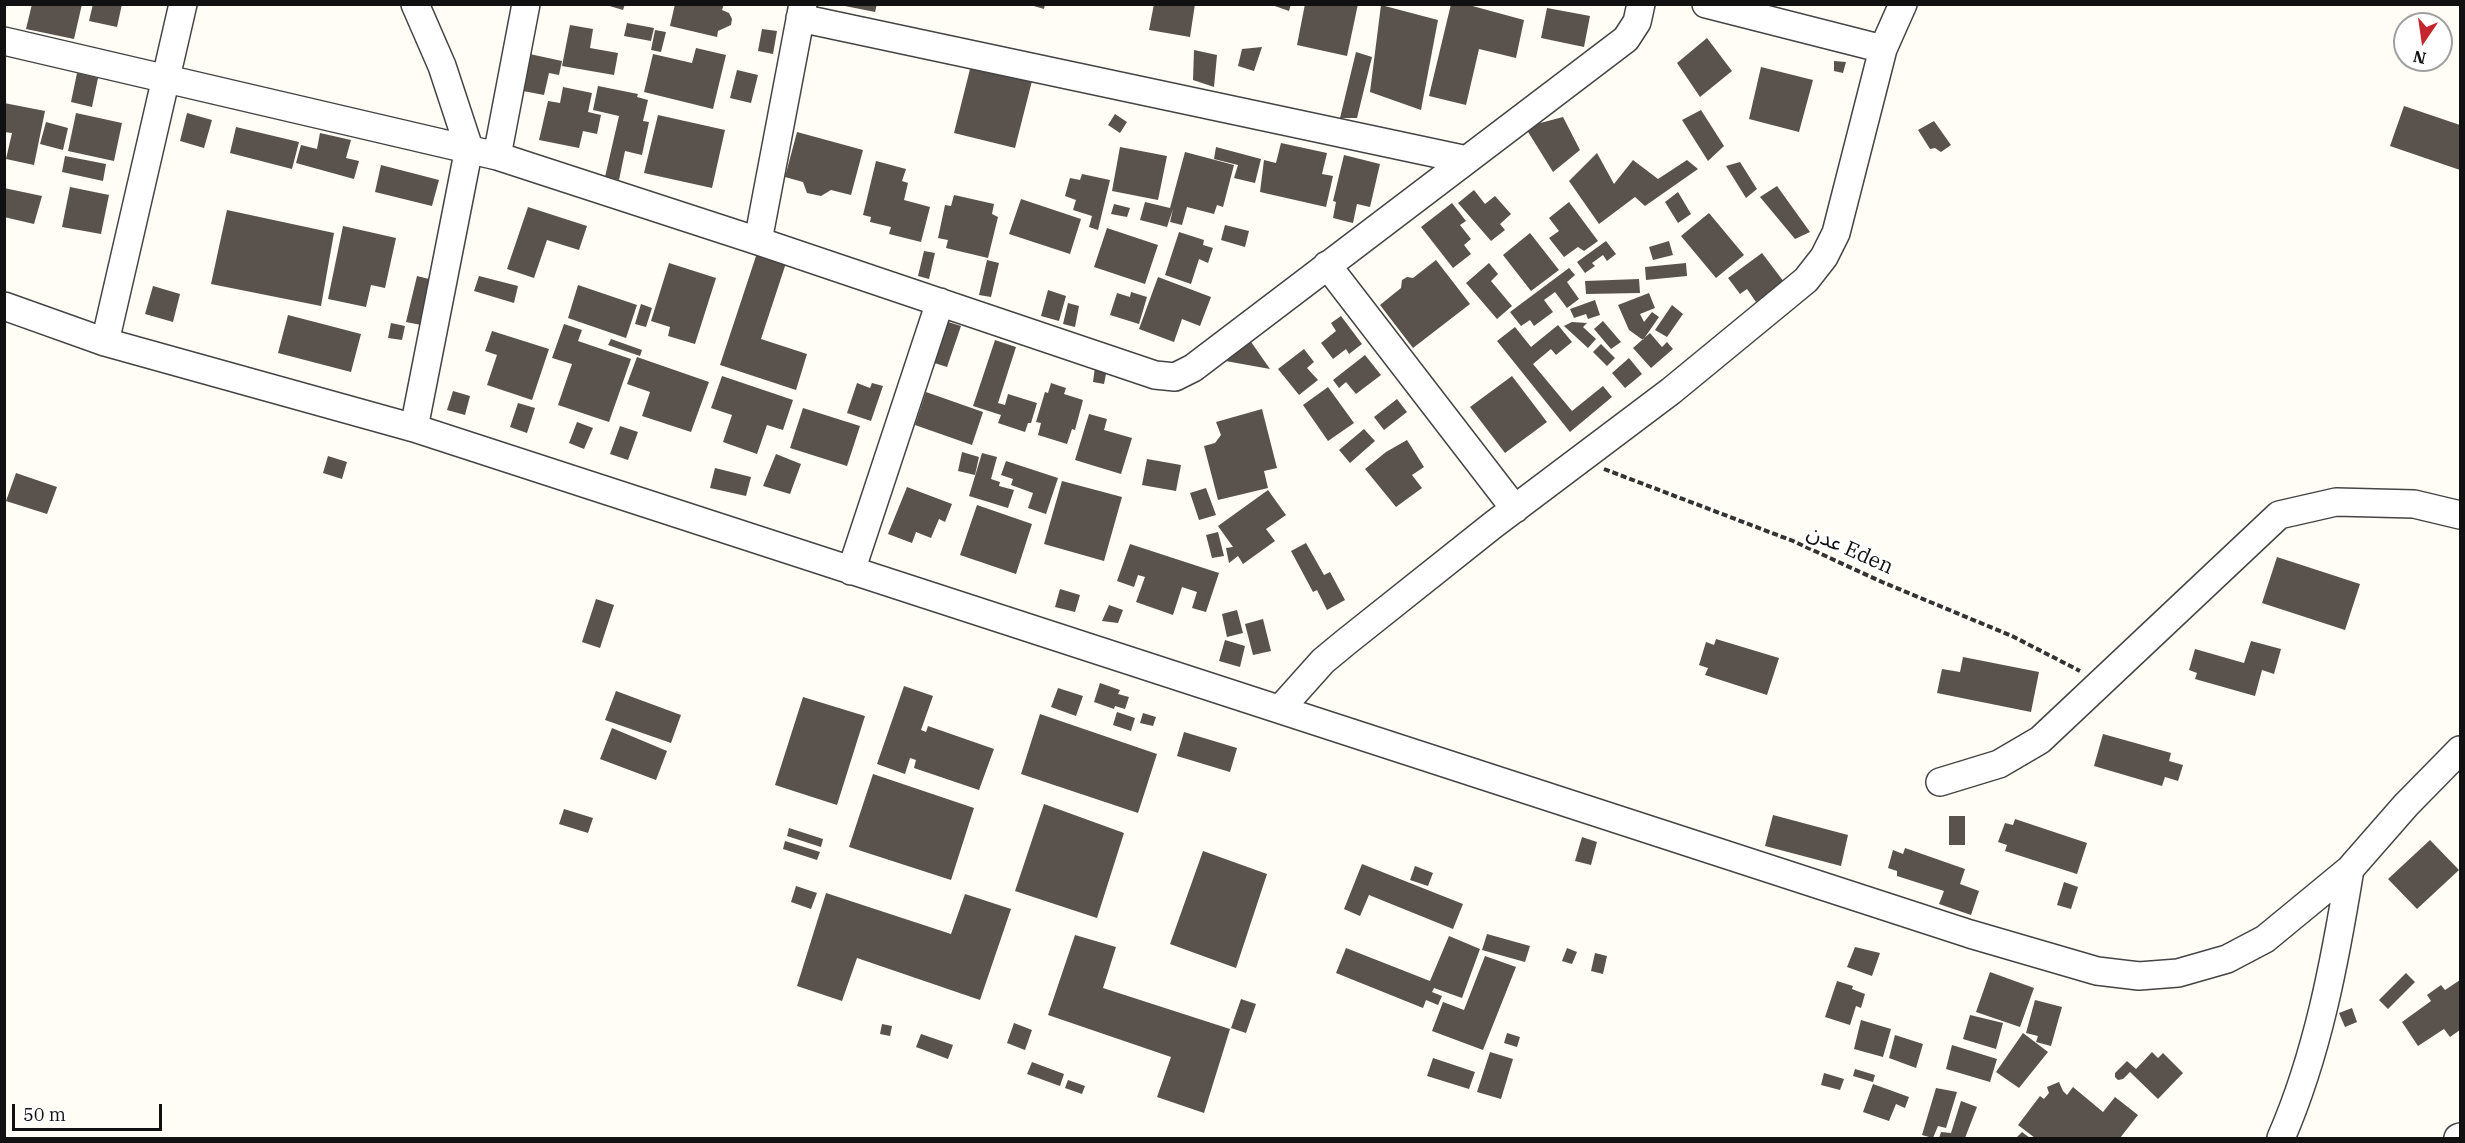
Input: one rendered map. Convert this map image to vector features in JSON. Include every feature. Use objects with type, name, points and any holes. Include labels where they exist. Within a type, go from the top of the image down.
[{"type":"street","points":[[105,342],[183,4]]},
{"type":"street","points":[[414,428],[469,148],[442,66],[415,4]]},
{"type":"street","points":[[497,156],[526,4]]},
{"type":"street","points":[[4,41],[497,156],[1155,375],[1175,377],[1192,368],[1626,39],[1637,22],[1641,4]]},
{"type":"street","points":[[1706,4],[1883,49]]},
{"type":"street","points":[[1281,708],[1323,662],[1346,642],[1515,509],[1671,391],[1806,280],[1824,257],[1836,232],[1883,49],[1903,4]]},
{"type":"street","points":[[758,241],[801,11],[1467,160]]},
{"type":"street","points":[[1327,265],[1515,509]]},
{"type":"street","points":[[851,571],[940,302]]},
{"type":"street","points":[[4,306],[105,342],[414,428],[1281,708],[1959,931],[2097,971],[2139,975],[2178,973],[2227,959],[2265,939],[2350,869],[2406,805],[2460,750]]},
{"type":"street","points":[[1940,782],[1999,764],[2040,740],[2279,515],[2336,502],[2414,504],[2460,515]]},
{"type":"street","points":[[2281,1138],[2300,1091],[2334,967],[2350,869]]},
{"type":"path","name":"عدن Eden","points":[[1580,460],[1793,541],[1882,582],[2012,636],[2102,682]]},
{"type":"building","points":[[32,4],[82,4],[74,39],[26,29]]},
{"type":"building","points":[[93,4],[122,4],[117,27],[89,21]]},
{"type":"building","points":[[603,4],[625,4],[623,10]]},
{"type":"building","points":[[675,4],[724,4],[722,10],[729,13],[732,19],[731,25],[718,31],[717,37],[670,26]]},
{"type":"building","points":[[835,4],[877,4],[875,12]]},
{"type":"building","points":[[1027,4],[1045,4],[1044,9]]},
{"type":"building","points":[[1154,4],[1195,4],[1190,37],[1149,30]]},
{"type":"building","points":[[1269,4],[1291,4],[1289,11]]},
{"type":"building","points":[[1305,4],[1358,4],[1347,56],[1297,45]]},
{"type":"building","points":[[1451,4],[1465,4],[1524,20],[1516,58],[1479,49],[1466,105],[1429,96]]},
{"type":"building","points":[[1381,5],[1438,20],[1421,110],[1370,92]]},
{"type":"building","points":[[1547,8],[1590,16],[1584,47],[1541,38]]},
{"type":"building","points":[[627,23],[654,28],[651,41],[624,36]]},
{"type":"building","points":[[570,25],[593,29],[590,48],[618,53],[614,75],[562,66]]},
{"type":"building","points":[[762,29],[777,31],[773,54],[758,51]]},
{"type":"building","points":[[655,30],[666,32],[661,52],[651,50]]},
{"type":"building","points":[[1707,38],[1732,71],[1700,97],[1677,63]]},
{"type":"building","points":[[1262,47],[1254,71],[1238,66],[1242,49]]},
{"type":"building","points":[[696,48],[726,55],[713,109],[644,92],[653,54],[692,63]]},
{"type":"building","points":[[1194,50],[1217,55],[1214,87],[1193,80]]},
{"type":"building","points":[[1356,52],[1372,57],[1357,118],[1340,118]]},
{"type":"building","points":[[525,53],[562,61],[559,75],[549,73],[544,95],[518,90]]},
{"type":"building","points":[[972,61],[1033,77],[1015,148],[954,133]]},
{"type":"building","points":[[1834,61],[1846,62],[1843,73],[1834,71]]},
{"type":"building","points":[[1761,67],[1813,80],[1799,132],[1749,119]]},
{"type":"building","points":[[737,70],[758,75],[751,103],[730,98]]},
{"type":"building","points":[[77,73],[98,78],[92,107],[71,102]]},
{"type":"building","points":[[598,86],[638,94],[637,97],[648,100],[643,121],[649,122],[642,155],[625,151],[619,180],[605,177],[619,116],[593,110]]},
{"type":"building","points":[[563,87],[592,93],[588,112],[601,115],[597,134],[583,131],[579,148],[539,140],[548,101],[560,103]]},
{"type":"building","points":[[4,103],[45,111],[34,165],[6,159],[12,133],[4,132]]},
{"type":"building","points":[[2404,106],[2460,125],[2460,170],[2390,146]]},
{"type":"building","points":[[1701,110],[1724,146],[1708,161],[1682,120]]},
{"type":"building","points":[[76,113],[122,123],[114,161],[68,151]]},
{"type":"building","points":[[187,113],[212,120],[204,148],[180,141]]},
{"type":"building","points":[[1115,114],[1127,122],[1120,133],[1108,125]]},
{"type":"building","points":[[658,115],[725,130],[712,188],[644,173]]},
{"type":"building","points":[[1563,117],[1580,150],[1553,172],[1525,127]]},
{"type":"building","points":[[1934,121],[1951,145],[1941,152],[1935,148],[1930,149],[1918,130]]},
{"type":"building","points":[[46,122],[68,128],[63,150],[40,144]]},
{"type":"building","points":[[236,127],[299,142],[292,169],[230,153]]},
{"type":"building","points":[[797,132],[863,150],[851,195],[831,190],[821,196],[807,193],[803,182],[785,177]]},
{"type":"building","points":[[320,133],[351,140],[346,158],[359,161],[354,179],[296,163],[301,145],[317,149]]},
{"type":"building","points":[[1281,143],[1327,153],[1322,174],[1333,176],[1326,207],[1260,192],[1264,160],[1276,163]]},
{"type":"building","points":[[1120,147],[1167,156],[1158,200],[1112,191]]},
{"type":"building","points":[[1216,147],[1261,159],[1255,183],[1234,178],[1238,165],[1214,159]]},
{"type":"building","points":[[1185,152],[1234,165],[1223,207],[1217,205],[1214,214],[1187,207],[1182,225],[1170,222],[1173,209],[1167,227],[1140,220],[1145,202],[1170,208]]},
{"type":"building","points":[[1597,153],[1614,184],[1633,160],[1658,179],[1687,160],[1698,169],[1645,206],[1635,197],[1599,224],[1569,181]]},
{"type":"building","points":[[1344,155],[1380,164],[1370,207],[1357,204],[1353,223],[1333,218],[1336,202],[1333,201]]},
{"type":"building","points":[[65,156],[106,164],[103,181],[62,172]]},
{"type":"building","points":[[876,161],[906,169],[902,181],[908,183],[904,200],[930,207],[921,242],[889,234],[891,227],[870,222],[871,217],[863,215]]},
{"type":"building","points":[[1740,162],[1757,189],[1746,198],[1726,166]]},
{"type":"building","points":[[381,165],[439,180],[432,206],[375,192]]},
{"type":"building","points":[[1082,174],[1110,180],[1098,230],[1089,227],[1092,216],[1073,210],[1076,200],[1065,196],[1070,178],[1080,180]]},
{"type":"building","points":[[1777,186],[1810,232],[1795,239],[1760,197]]},
{"type":"building","points":[[70,187],[109,195],[101,234],[62,227]]},
{"type":"building","points":[[4,188],[42,196],[34,224],[4,217]]},
{"type":"building","points":[[1474,190],[1485,204],[1495,196],[1511,214],[1500,224],[1505,230],[1491,241],[1458,203]]},
{"type":"building","points":[[1678,192],[1691,214],[1678,223],[1665,202]]},
{"type":"building","points":[[954,195],[994,204],[992,214],[998,217],[988,258],[946,248],[948,240],[938,238],[945,205],[951,206]]},
{"type":"building","points":[[1021,199],[1081,219],[1070,254],[1009,234]]},
{"type":"building","points":[[1569,202],[1598,241],[1584,251],[1578,247],[1564,257],[1549,238],[1559,231],[1549,218]]},
{"type":"building","points":[[1452,203],[1466,221],[1460,225],[1471,239],[1464,245],[1471,254],[1453,268],[1421,227]]},
{"type":"building","points":[[1114,204],[1130,208],[1127,217],[1111,214]]},
{"type":"building","points":[[528,207],[587,226],[579,250],[547,240],[534,278],[507,269]]},
{"type":"building","points":[[227,210],[334,233],[321,306],[211,284]]},
{"type":"building","points":[[1709,213],[1744,255],[1716,278],[1681,236]]},
{"type":"building","points":[[1225,225],[1249,231],[1245,247],[1221,240]]},
{"type":"building","points":[[343,226],[396,238],[385,288],[371,285],[366,307],[328,299]]},
{"type":"building","points":[[1107,228],[1158,245],[1145,284],[1094,267]]},
{"type":"building","points":[[1179,232],[1204,240],[1203,245],[1213,248],[1208,263],[1199,259],[1191,284],[1165,275]]},
{"type":"building","points":[[1530,233],[1559,270],[1531,291],[1503,255]]},
{"type":"building","points":[[1606,241],[1616,254],[1607,261],[1603,255],[1592,263],[1595,266],[1585,273],[1577,262]]},
{"type":"building","points":[[1669,241],[1673,255],[1653,260],[1649,247]]},
{"type":"building","points":[[924,251],[935,253],[929,279],[918,276]]},
{"type":"building","points":[[757,253],[786,263],[761,339],[807,354],[796,390],[720,365]]},
{"type":"building","points":[[1762,253],[1784,282],[1756,302],[1747,289],[1740,294],[1728,278]]},
{"type":"building","points":[[987,260],[999,263],[991,297],[979,295]]},
{"type":"building","points":[[1436,260],[1470,304],[1413,348],[1380,305],[1401,288],[1402,280],[1407,277],[1413,278]]},
{"type":"building","points":[[669,263],[716,278],[695,344],[668,336],[670,327],[651,321]]},
{"type":"building","points":[[1489,263],[1498,274],[1491,281],[1512,306],[1497,319],[1466,283]]},
{"type":"building","points":[[1686,263],[1687,276],[1646,280],[1645,267]]},
{"type":"building","points":[[1569,268],[1575,275],[1567,282],[1579,299],[1567,308],[1555,292],[1544,300],[1553,312],[1534,326],[1530,320],[1521,326],[1510,312]]},
{"type":"building","points":[[417,276],[437,281],[426,326],[406,322]]},
{"type":"building","points":[[479,276],[518,286],[514,303],[474,291]]},
{"type":"building","points":[[1158,277],[1211,297],[1200,326],[1182,319],[1174,342],[1139,329]]},
{"type":"building","points":[[1639,279],[1640,293],[1586,294],[1585,281]]},
{"type":"building","points":[[578,285],[637,305],[626,338],[568,318]]},
{"type":"building","points":[[153,286],[180,294],[173,322],[145,314]]},
{"type":"building","points":[[1048,290],[1066,296],[1059,321],[1041,316]]},
{"type":"building","points":[[1131,292],[1147,297],[1139,324],[1110,315],[1117,293],[1130,297]]},
{"type":"building","points":[[1649,293],[1655,308],[1640,314],[1644,322],[1652,312],[1659,317],[1643,340],[1629,330],[1618,305]]},
{"type":"building","points":[[1595,300],[1600,315],[1588,319],[1586,314],[1574,318],[1570,309]]},
{"type":"building","points":[[1068,303],[1079,306],[1075,327],[1063,324]]},
{"type":"building","points":[[641,304],[652,308],[646,327],[635,324]]},
{"type":"building","points":[[1672,305],[1683,314],[1667,337],[1655,330]]},
{"type":"building","points":[[288,315],[361,334],[351,372],[278,353]]},
{"type":"building","points":[[1341,316],[1362,344],[1349,354],[1346,349],[1333,359],[1321,343],[1336,331],[1331,323]]},
{"type":"building","points":[[942,320],[961,326],[947,367],[928,361]]},
{"type":"building","points":[[1603,321],[1621,342],[1611,349],[1594,329]]},
{"type":"building","points":[[1572,322],[1587,323],[1583,327],[1596,339],[1588,348],[1564,326]]},
{"type":"building","points":[[391,323],[405,326],[402,340],[388,338]]},
{"type":"building","points":[[564,324],[582,330],[578,341],[631,359],[609,422],[558,405],[572,364],[552,358]]},
{"type":"building","points":[[1558,325],[1572,342],[1556,355],[1551,349],[1533,364],[1572,411],[1603,386],[1612,397],[1570,432],[1497,341],[1515,327],[1531,347]]},
{"type":"building","points":[[492,331],[549,349],[532,400],[487,385],[497,355],[485,351]]},
{"type":"building","points":[[1650,333],[1662,347],[1667,342],[1673,349],[1651,368],[1633,348]]},
{"type":"building","points":[[611,339],[642,350],[640,356],[608,345]]},
{"type":"building","points":[[1249,339],[1270,369],[1220,360]]},
{"type":"building","points":[[995,340],[1016,347],[998,403],[1005,405],[1008,394],[1037,403],[1031,423],[1028,423],[1025,432],[998,423],[1001,415],[973,406]]},
{"type":"building","points":[[1601,344],[1615,358],[1607,366],[1593,352]]},
{"type":"building","points":[[1304,349],[1314,362],[1307,368],[1318,380],[1299,395],[1278,369]]},
{"type":"building","points":[[1365,355],[1381,375],[1356,394],[1346,382],[1339,388],[1333,380]]},
{"type":"building","points":[[637,357],[709,382],[691,432],[642,416],[650,392],[627,384]]},
{"type":"building","points":[[1629,358],[1642,374],[1625,388],[1612,373]]},
{"type":"building","points":[[1095,367],[1107,369],[1104,384],[1093,382]]},
{"type":"building","points":[[722,376],[793,400],[783,430],[767,425],[757,454],[723,442],[732,415],[711,408]]},
{"type":"building","points":[[1512,376],[1547,422],[1505,453],[1470,407]]},
{"type":"building","points":[[857,383],[870,388],[872,383],[883,386],[871,421],[847,413]]},
{"type":"building","points":[[1051,383],[1066,388],[1064,394],[1083,400],[1075,430],[1072,429],[1067,444],[1038,435],[1041,423],[1036,422],[1045,392],[1048,393]]},
{"type":"building","points":[[1328,387],[1354,423],[1328,441],[1303,405]]},
{"type":"building","points":[[453,391],[470,396],[465,415],[447,410]]},
{"type":"building","points":[[926,392],[983,412],[972,445],[915,425]]},
{"type":"building","points":[[1397,399],[1407,412],[1384,430],[1374,417]]},
{"type":"building","points":[[518,403],[535,408],[527,433],[510,427]]},
{"type":"building","points":[[803,408],[860,426],[847,466],[790,448]]},
{"type":"building","points":[[1262,409],[1277,468],[1264,471],[1268,488],[1218,500],[1204,446],[1215,443],[1221,435],[1216,422]]},
{"type":"building","points":[[1089,414],[1107,419],[1104,430],[1132,438],[1121,474],[1075,460]]},
{"type":"building","points":[[577,422],[593,428],[584,449],[569,443]]},
{"type":"building","points":[[620,426],[638,432],[628,460],[610,454]]},
{"type":"building","points":[[1364,429],[1375,441],[1350,463],[1339,450]]},
{"type":"building","points":[[1407,440],[1424,467],[1412,475],[1422,488],[1396,507],[1365,469],[1386,452]]},
{"type":"building","points":[[962,452],[979,457],[975,475],[958,471]]},
{"type":"building","points":[[982,453],[997,457],[991,479],[1000,482],[999,486],[1014,490],[1008,508],[969,496]]},
{"type":"building","points":[[776,454],[801,464],[790,494],[763,486]]},
{"type":"building","points":[[328,456],[347,462],[342,479],[323,473]]},
{"type":"building","points":[[1147,459],[1181,465],[1176,491],[1142,485]]},
{"type":"building","points":[[1006,461],[1058,478],[1046,514],[1028,508],[1033,493],[1011,485],[1013,479],[1001,475]]},
{"type":"building","points":[[715,468],[751,477],[746,496],[710,488]]},
{"type":"building","points":[[16,473],[57,487],[47,514],[6,501]]},
{"type":"building","points":[[1062,481],[1122,497],[1104,561],[1044,544]]},
{"type":"building","points":[[907,487],[952,504],[945,522],[939,519],[931,538],[916,532],[912,543],[888,534]]},
{"type":"building","points":[[1206,488],[1216,515],[1199,520],[1190,493]]},
{"type":"building","points":[[1268,490],[1286,515],[1266,529],[1275,541],[1243,564],[1238,556],[1229,563],[1226,548],[1233,547],[1218,526]]},
{"type":"building","points":[[977,505],[1032,524],[1016,574],[960,555]]},
{"type":"building","points":[[1218,532],[1224,556],[1212,558],[1206,535]]},
{"type":"building","points":[[1306,543],[1324,575],[1330,572],[1345,600],[1327,610],[1317,590],[1313,592],[1291,551]]},
{"type":"building","points":[[1130,544],[1219,573],[1206,612],[1192,608],[1197,592],[1182,587],[1173,615],[1136,602],[1145,577],[1138,575],[1134,587],[1117,581]]},
{"type":"building","points":[[2277,557],[2360,584],[2345,630],[2262,603]]},
{"type":"building","points":[[1060,589],[1080,595],[1075,612],[1055,607]]},
{"type":"building","points":[[596,599],[614,605],[600,648],[582,642]]},
{"type":"building","points":[[1109,605],[1123,610],[1118,623],[1102,621]]},
{"type":"building","points":[[1237,610],[1243,633],[1227,637],[1222,614]]},
{"type":"building","points":[[1263,619],[1271,651],[1253,655],[1245,624]]},
{"type":"building","points":[[1716,639],[1779,658],[1767,695],[1705,675],[1708,668],[1699,665],[1706,642],[1714,645]]},
{"type":"building","points":[[1225,640],[1245,646],[1240,667],[1219,661]]},
{"type":"building","points":[[2251,641],[2281,649],[2274,674],[2262,670],[2255,696],[2195,679],[2197,673],[2189,670],[2195,649],[2244,663]]},
{"type":"building","points":[[1963,657],[2039,672],[2031,712],[1937,693],[1942,669],[1960,672]]},
{"type":"building","points":[[1100,683],[1120,690],[1118,694],[1129,697],[1125,709],[1115,706],[1114,709],[1094,702]]},
{"type":"building","points":[[904,686],[933,696],[921,730],[926,732],[928,726],[994,749],[979,790],[914,768],[916,760],[910,758],[905,774],[877,764]]},
{"type":"building","points":[[1058,688],[1083,696],[1076,716],[1051,707]]},
{"type":"building","points":[[616,691],[681,715],[671,743],[605,720]]},
{"type":"building","points":[[803,697],[865,716],[837,805],[775,785]]},
{"type":"building","points":[[1117,712],[1135,718],[1131,731],[1113,725]]},
{"type":"building","points":[[1143,713],[1156,717],[1153,726],[1140,723]]},
{"type":"building","points":[[1040,714],[1157,754],[1138,813],[1021,774]]},
{"type":"building","points":[[612,728],[667,751],[656,780],[600,759]]},
{"type":"building","points":[[1184,732],[1237,748],[1230,772],[1177,756]]},
{"type":"building","points":[[2103,734],[2171,753],[2169,761],[2183,765],[2178,781],[2165,777],[2162,786],[2094,766]]},
{"type":"building","points":[[873,774],[974,808],[951,880],[849,847]]},
{"type":"building","points":[[1044,804],[1124,833],[1097,918],[1015,891]]},
{"type":"building","points":[[564,809],[593,818],[588,833],[559,824]]},
{"type":"building","points":[[1773,815],[1848,835],[1841,866],[1765,846]]},
{"type":"building","points":[[1949,816],[1965,816],[1965,845],[1949,845]]},
{"type":"building","points":[[2015,819],[2087,843],[2077,874],[2005,851],[2007,845],[1998,842],[2005,823],[2013,825]]},
{"type":"building","points":[[789,828],[823,839],[821,847],[787,836]]},
{"type":"building","points":[[1582,837],[1597,842],[1591,865],[1575,861]]},
{"type":"building","points":[[2430,840],[2459,870],[2417,909],[2388,879]]},
{"type":"building","points":[[785,841],[820,852],[817,860],[783,849]]},
{"type":"building","points":[[1905,848],[1965,869],[1960,884],[1979,891],[1971,915],[1939,904],[1944,891],[1897,876],[1897,871],[1888,868],[1893,850],[1903,854]]},
{"type":"building","points":[[1203,851],[1267,874],[1236,968],[1170,944]]},
{"type":"building","points":[[1362,864],[1463,904],[1453,929],[1369,895],[1360,916],[1344,909]]},
{"type":"building","points":[[1415,866],[1433,873],[1428,886],[1410,880]]},
{"type":"building","points":[[2064,882],[2078,887],[2071,909],[2057,905]]},
{"type":"building","points":[[796,886],[817,893],[811,909],[791,902]]},
{"type":"building","points":[[826,893],[951,934],[965,894],[1011,909],[980,1000],[857,958],[842,1001],[797,986]]},
{"type":"building","points":[[1487,934],[1530,946],[1525,962],[1482,950]]},
{"type":"building","points":[[1075,935],[1116,947],[1103,988],[1230,1029],[1204,1113],[1157,1097],[1171,1057],[1048,1015]]},
{"type":"building","points":[[1449,936],[1480,949],[1462,998],[1434,988],[1432,992],[1442,996],[1438,1005],[1426,1000],[1423,1008],[1336,973],[1346,948],[1430,981]]},
{"type":"building","points":[[1855,947],[1880,953],[1872,976],[1847,967]]},
{"type":"building","points":[[1567,948],[1577,952],[1572,964],[1562,961]]},
{"type":"building","points":[[1595,953],[1607,956],[1603,974],[1591,971]]},
{"type":"building","points":[[1485,956],[1516,967],[1483,1050],[1432,1031],[1443,1002],[1464,1010]]},
{"type":"building","points":[[1990,972],[2034,988],[2020,1027],[1976,1012]]},
{"type":"building","points":[[2406,973],[2415,982],[2388,1009],[2379,1000]]},
{"type":"building","points":[[2460,980],[2460,1030],[2450,1037],[2444,1029],[2418,1046],[2402,1022],[2431,1001],[2427,995],[2441,985],[2445,990]]},
{"type":"building","points":[[1837,981],[1853,986],[1852,989],[1865,994],[1861,1008],[1856,1006],[1850,1025],[1825,1017]]},
{"type":"building","points":[[1241,999],[1256,1004],[1246,1033],[1231,1028]]},
{"type":"building","points":[[2035,1000],[2062,1007],[2051,1046],[2036,1042],[2038,1036],[2026,1033]]},
{"type":"building","points":[[2352,1008],[2357,1022],[2345,1027],[2339,1013]]},
{"type":"building","points":[[1970,1015],[2003,1023],[1996,1049],[1963,1039]]},
{"type":"building","points":[[1861,1020],[1891,1029],[1883,1057],[1854,1049]]},
{"type":"building","points":[[1014,1023],[1032,1030],[1025,1050],[1007,1043]]},
{"type":"building","points":[[882,1024],[892,1026],[890,1036],[880,1034]]},
{"type":"building","points":[[1507,1033],[1520,1037],[1517,1047],[1504,1043]]},
{"type":"building","points":[[2023,1033],[2048,1052],[2019,1088],[1996,1072]]},
{"type":"building","points":[[921,1034],[953,1045],[948,1059],[916,1047]]},
{"type":"building","points":[[1895,1035],[1923,1044],[1916,1068],[1889,1058]]},
{"type":"building","points":[[1952,1045],[1997,1059],[1990,1082],[1946,1069]]},
{"type":"building","points":[[1490,1052],[1513,1059],[1501,1099],[1477,1092]]},
{"type":"building","points":[[2152,1052],[2158,1058],[2163,1053],[2183,1073],[2158,1099],[2130,1072],[2123,1079],[2118,1080],[2115,1077],[2115,1073],[2127,1061],[2136,1069]]},
{"type":"building","points":[[1433,1058],[1475,1072],[1469,1089],[1427,1076]]},
{"type":"building","points":[[1032,1062],[1064,1074],[1060,1086],[1027,1074]]},
{"type":"building","points":[[1855,1069],[1875,1075],[1873,1082],[1853,1076]]},
{"type":"building","points":[[1824,1073],[1844,1079],[1840,1090],[1821,1085]]},
{"type":"building","points":[[1068,1080],[1085,1086],[1082,1094],[1065,1088]]},
{"type":"building","points":[[2059,1082],[2067,1095],[2073,1087],[2103,1112],[2115,1097],[2138,1115],[2120,1138],[2035,1138],[2018,1125],[2040,1096],[2044,1099],[2049,1093],[2047,1087]]},
{"type":"building","points":[[1873,1084],[1909,1097],[1905,1108],[1896,1104],[1889,1121],[1863,1112]]},
{"type":"building","points":[[1936,1088],[1957,1092],[1946,1128],[1938,1126],[1933,1138],[1922,1135]]},
{"type":"building","points":[[1961,1101],[1977,1107],[1965,1138],[1939,1138],[1941,1132],[1951,1133]]},
{"type":"building","points":[[2022,1132],[2030,1138],[2016,1138]]}]
